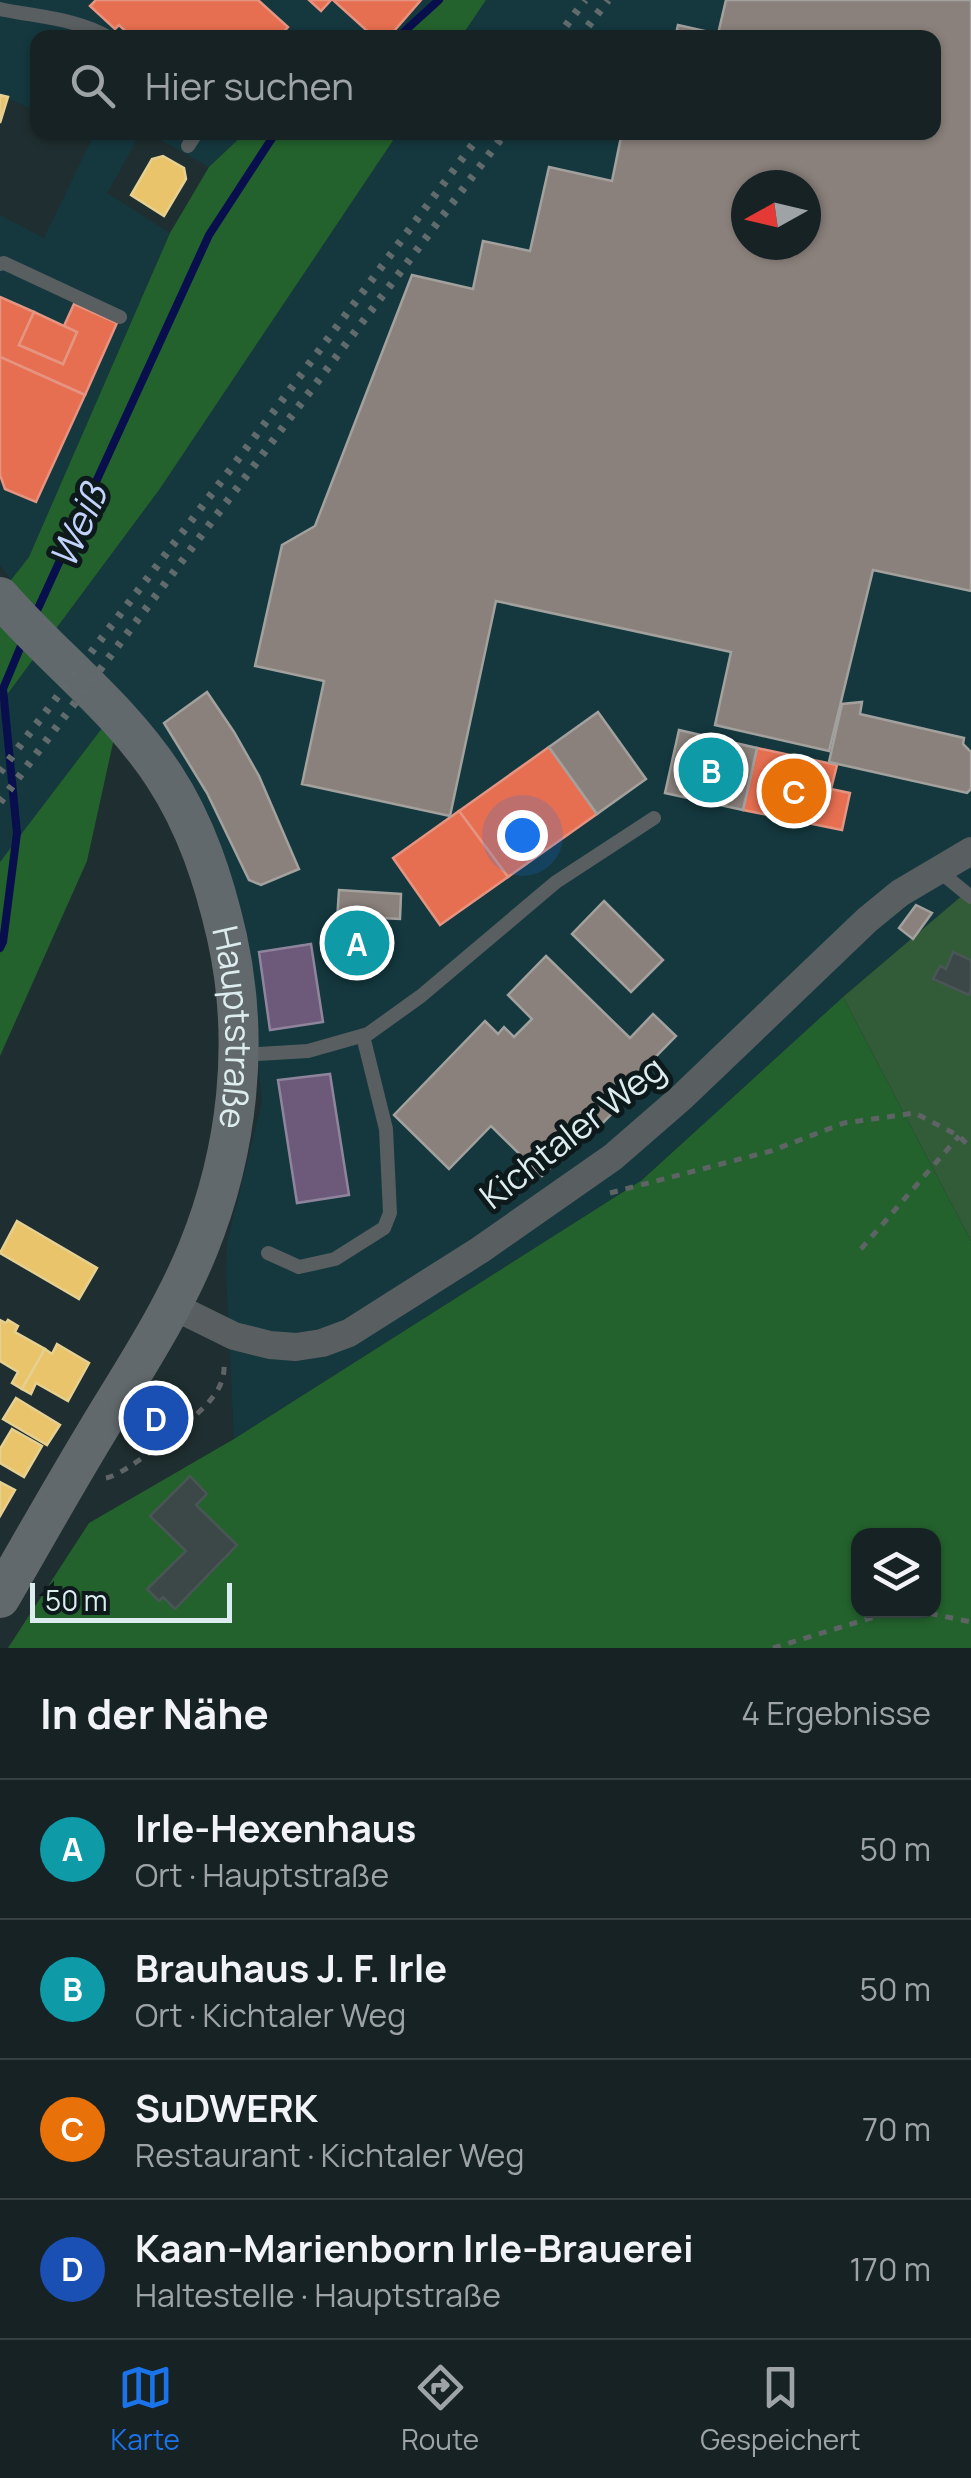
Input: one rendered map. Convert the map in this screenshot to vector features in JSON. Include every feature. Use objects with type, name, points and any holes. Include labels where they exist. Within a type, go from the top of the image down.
[{"type":"main road","name":"Hauptstraße","points":[[0,1598],[171,1305],[198,1250],[223,1177],[240,1055],[236,976],[216,890],[194,830],[164,776],[121,720],[3,600]]},
{"type":"street","name":"Kichtaler Weg","points":[[171,1305],[234,1336],[270,1345],[296,1346],[349,1333],[480,1250],[613,1158],[867,920],[900,893],[971,851]]},
{"type":"lane","points":[[0,10],[61,19],[93,30]]},
{"type":"lane","points":[[188,146],[192,140]]},
{"type":"lane","points":[[0,264],[4,262],[120,317]]},
{"type":"lane","points":[[240,1055],[308,1051],[362,1036],[422,996],[556,882],[654,818]]},
{"type":"lane","points":[[939,871],[971,897]]},
{"type":"lane","points":[[268,1253],[299,1267],[335,1259],[384,1228],[390,1213],[386,1129],[362,1036]]},
{"type":"path","points":[[606,1194],[772,1150],[844,1123],[915,1113],[958,1136],[971,1148]]},
{"type":"path","points":[[860,1249],[958,1136]]},
{"type":"path","points":[[68,1479],[112,1478],[137,1463],[210,1401],[225,1374],[224,1362],[234,1336]]},
{"type":"path","points":[[941,1616],[971,1622]]},
{"type":"path","points":[[772,1648],[871,1618]]},
{"type":"shaded area","points":[[0,0],[436,0],[400,30],[30,30],[30,108],[0,95]]},
{"type":"shaded area","points":[[486,0],[971,0],[971,888],[843,997],[642,1180],[234,1439],[227,1243],[262,1102],[251,994],[122,703],[0,862],[0,704],[159,490],[393,140],[941,140],[941,30],[466,30]]},
{"type":"shaded area","points":[[92,140],[136,142],[107,193],[170,233],[29,557],[11,580],[0,565],[0,215],[44,238]]},
{"type":"shaded area","points":[[161,140],[238,140],[209,167]]},
{"type":"green space","points":[[436,0],[486,0],[466,30],[400,30]]},
{"type":"green space","points":[[238,140],[393,140],[159,490],[0,704],[0,607],[6,604],[11,580],[29,557],[170,233],[209,167]]},
{"type":"green space","points":[[122,702],[87,861],[0,1056],[0,862]]},
{"type":"green space","points":[[971,888],[971,1241],[843,997]]},
{"type":"green space","points":[[843,997],[971,1241],[971,1648],[8,1648],[89,1523],[234,1439],[642,1180]]},
{"type":"building: Wohnen","points":[[0,95],[8,97],[0,123]]},
{"type":"building: Wohnen","points":[[163,156],[184,168],[186,179],[164,216],[131,195],[152,159]]},
{"type":"building: Wohnen","points":[[17,1221],[97,1268],[79,1299],[0,1253]]},
{"type":"building: Wohnen","points":[[0,1320],[18,1326],[15,1332],[45,1349],[22,1389],[12,1383],[18,1372],[0,1361]]},
{"type":"building: Wohnen","points":[[57,1344],[89,1363],[68,1401],[36,1383],[31,1394],[22,1389],[45,1349],[52,1354]]},
{"type":"building: Wohnen","points":[[16,1398],[60,1425],[47,1445],[3,1419]]},
{"type":"building: Wohnen","points":[[12,1429],[42,1446],[24,1477],[0,1463],[0,1449]]},
{"type":"building: Wohnen","points":[[0,1482],[15,1490],[0,1516]]},
{"type":"building: Handel","points":[[96,0],[258,0],[288,27],[124,30],[119,25],[115,29],[90,6]]},
{"type":"building: Handel","points":[[309,0],[331,0],[321,11]]},
{"type":"building: Handel","points":[[333,0],[421,0],[395,30],[366,30]]},
{"type":"building: Handel","points":[[0,297],[34,312],[19,345],[63,364],[77,332],[64,326],[74,304],[117,323],[85,395],[0,357]]},
{"type":"building: Handel","points":[[34,312],[77,332],[63,364],[19,345]]},
{"type":"building: Handel","points":[[0,357],[85,395],[36,502],[5,489],[0,475]]},
{"type":"building: Handel","points":[[549,747],[597,814],[508,877],[459,811]]},
{"type":"building: Handel","points":[[757,748],[837,765],[831,789],[850,793],[842,830],[743,810]]},
{"type":"building: Handel","points":[[459,811],[508,877],[440,925],[393,858]]},
{"type":"building: Büros","points":[[311,944],[323,1022],[270,1030],[259,952]]},
{"type":"building: Büros","points":[[330,1074],[349,1195],[297,1203],[278,1080]]},
{"type":"building: Industrie","points":[[726,0],[971,0],[971,591],[873,570],[829,751],[715,725],[731,652],[496,601],[450,816],[302,784],[324,681],[255,666],[282,545],[315,526],[412,275],[473,289],[483,241],[530,251],[549,167],[612,181],[620,140],[941,140],[941,30],[719,30]]},
{"type":"building: Industrie","points":[[207,692],[259,776],[299,869],[261,885],[249,880],[207,793],[164,723]]},
{"type":"building: Industrie","points":[[862,702],[860,714],[964,738],[963,744],[971,752],[971,789],[967,793],[829,762],[842,704]]},
{"type":"building: Industrie","points":[[598,712],[646,779],[597,814],[549,747]]},
{"type":"building: Industrie","points":[[679,730],[757,748],[743,810],[665,793]]},
{"type":"building: Industrie","points":[[339,890],[401,894],[400,919],[380,918],[378,969],[334,967]]},
{"type":"building: Industrie","points":[[604,901],[663,960],[631,992],[572,934]]},
{"type":"building: Industrie","points":[[916,905],[932,913],[913,939],[899,928]]},
{"type":"building: Industrie","points":[[546,956],[630,1038],[653,1014],[676,1036],[633,1080],[639,1086],[590,1136],[586,1132],[542,1176],[491,1126],[449,1169],[394,1115],[485,1021],[498,1034],[504,1027],[514,1037],[532,1019],[508,995]]},
{"type":"building: Sonstige","points":[[953,952],[971,960],[969,995],[933,979],[940,966],[946,969]]},
{"type":"building: Sonstige","points":[[190,1476],[207,1494],[196,1505],[237,1545],[175,1609],[147,1589],[186,1551],[150,1516]]},
{"type":"waterway","name":"Weiß","points":[[406,30],[439,0]]},
{"type":"waterway","name":"Weiß","points":[[35,615],[209,235],[271,140]]},
{"type":"waterway","name":"Weiß","points":[[0,948],[17,833],[3,689],[23,641]]},
{"type":"railway","points":[[563,30],[585,0]]},
{"type":"railway","points":[[585,30],[608,0]]},
{"type":"railway","points":[[0,772],[476,140]]},
{"type":"railway","points":[[0,802],[500,140]]},
{"type":"place","name":"Brauhaus J. F. Irle","points":[[711,770]]},
{"type":"place","name":"SuDWERK","points":[[794,791]]},
{"type":"place","name":"Irle-Hexenhaus","points":[[357,943]]},
{"type":"place","name":"Kaan-Marienborn Irle-Brauerei","points":[[156,1418]]}]
